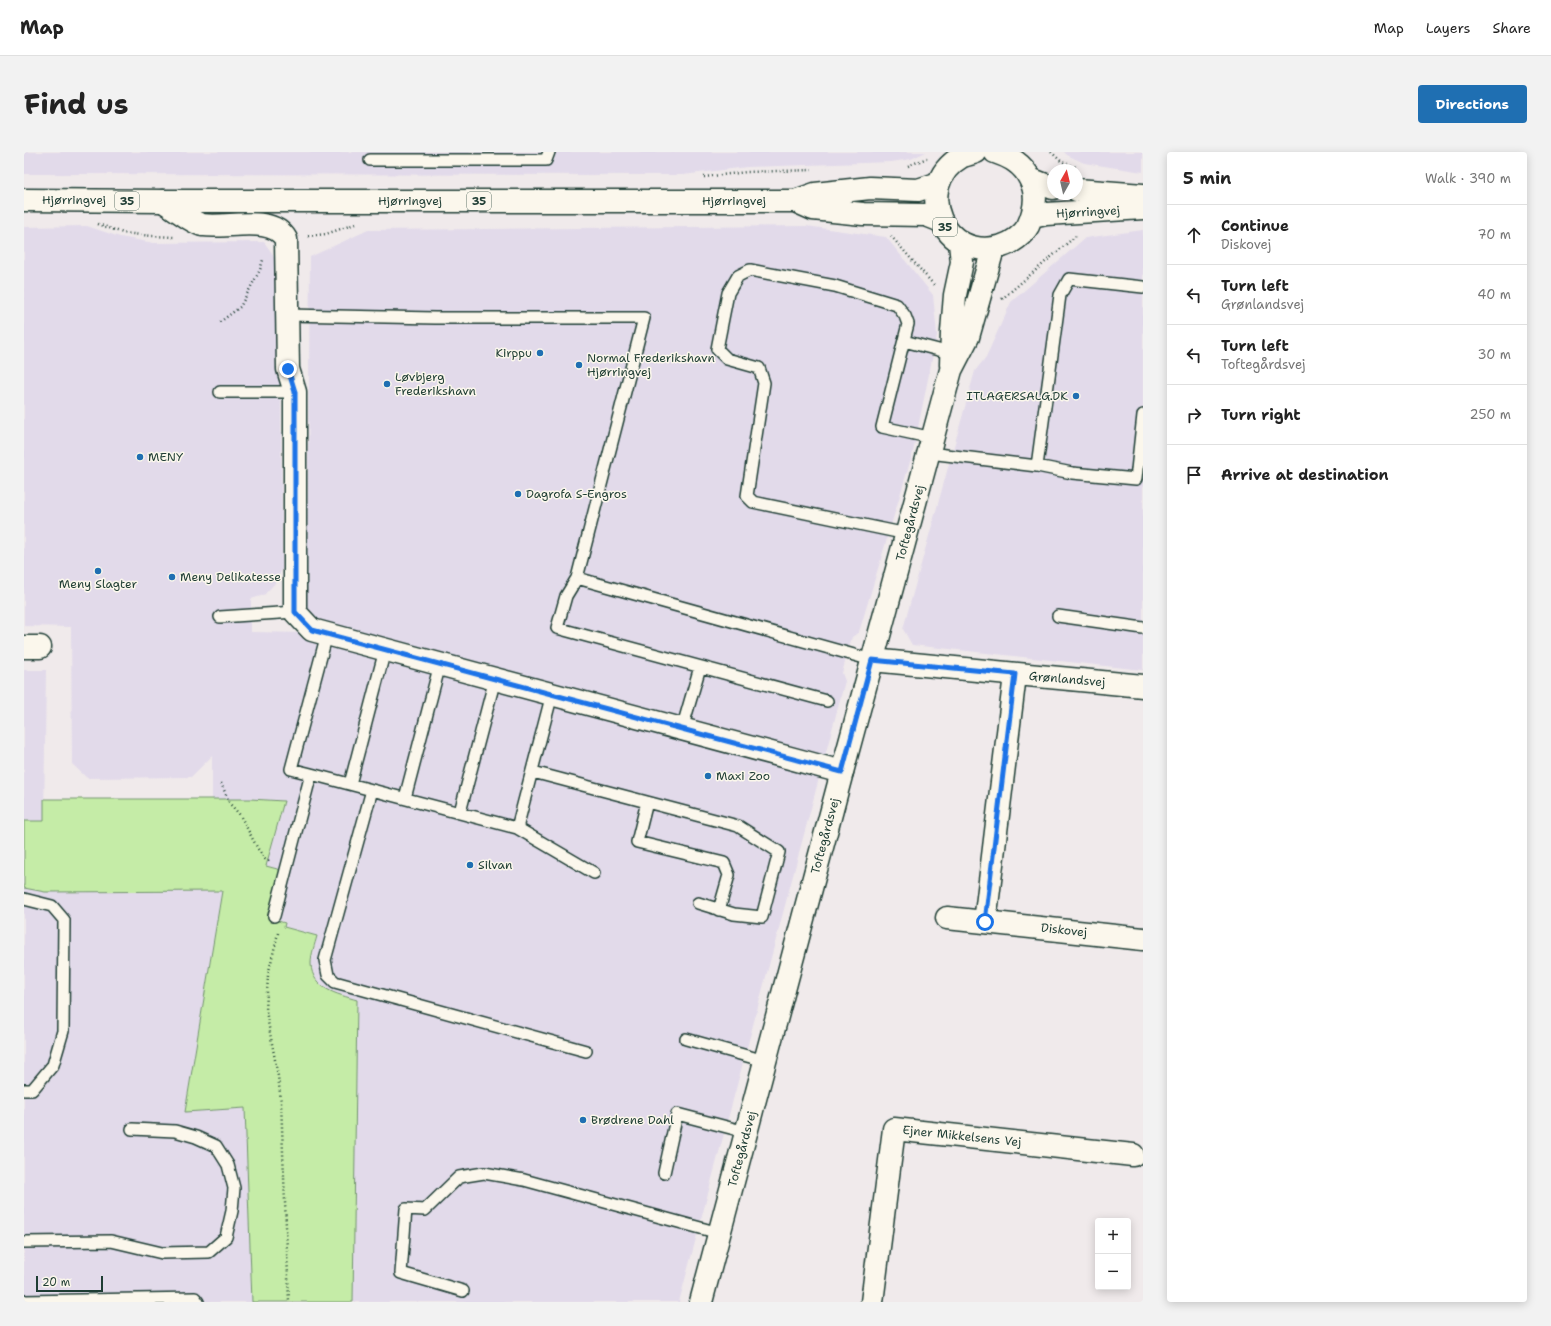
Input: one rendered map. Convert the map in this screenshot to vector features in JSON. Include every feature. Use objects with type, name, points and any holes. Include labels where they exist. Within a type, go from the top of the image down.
[{"type":"street","name":"35","points":[[976,152],[961,157],[948,168],[939,183],[936,195],[937,209],[941,221],[949,233],[960,243],[976,249],[993,249],[1006,245],[1017,238],[1026,229],[1032,217],[1035,198],[1030,179],[1022,166],[1004,154]]},
{"type":"street","points":[[1030,179],[1047,186]]},
{"type":"street","name":"Hjørringvej","points":[[24,200],[795,201],[815,194],[870,188],[918,190],[939,183]]},
{"type":"street","name":"Hjørringvej","points":[[1083,190],[1143,195]]},
{"type":"street","points":[[163,201],[201,225],[268,225],[282,232],[286,239],[288,369],[295,392],[295,612],[312,630],[842,772]]},
{"type":"street","name":"Hjørringvej","points":[[795,201],[813,209],[863,214],[926,215],[941,221]]},
{"type":"street","name":"Hjørringvej","points":[[1032,217],[1046,214],[1143,208]]},
{"type":"street","name":"Toftegårdsvej","points":[[954,359],[952,332],[955,295],[962,262],[960,243]]},
{"type":"street","name":"Toftegårdsvej","points":[[701,1302],[872,660],[954,359],[968,337],[993,249]]},
{"type":"street","name":"Grønlandsvej","points":[[872,660],[1143,686]]},
{"type":"street","points":[[985,922],[1015,674]]},
{"type":"street","name":"Diskovej","points":[[947,918],[1143,939]]},
{"type":"street","name":"Ejner Mikkelsens Vej","points":[[872,1302],[894,1128],[1133,1154]]},
{"type":"lane","points":[[370,160],[546,160],[549,152]]},
{"type":"lane","points":[[907,534],[753,502],[747,496],[764,383],[760,368],[726,359],[718,349],[728,293],[738,276],[750,270],[834,286],[897,306],[905,316],[908,324],[882,427],[931,446],[1072,472],[1136,479],[1143,415]]},
{"type":"lane","points":[[1037,466],[1060,295],[1069,279],[1143,287]]},
{"type":"lane","points":[[287,315],[435,318],[644,318],[578,578],[566,596],[557,628],[827,701]]},
{"type":"lane","points":[[904,341],[954,359]]},
{"type":"lane","points":[[220,392],[295,392]]},
{"type":"lane","points":[[578,578],[872,660]]},
{"type":"lane","points":[[220,617],[295,612]]},
{"type":"lane","points":[[1058,616],[1143,628]]},
{"type":"lane","points":[[327,634],[291,768],[517,828],[594,873]]},
{"type":"lane","points":[[350,784],[385,650]]},
{"type":"lane","points":[[405,798],[440,664]]},
{"type":"lane","points":[[682,729],[700,666]]},
{"type":"lane","points":[[460,812],[495,679]]},
{"type":"lane","points":[[517,828],[533,772],[552,694]]},
{"type":"lane","points":[[533,772],[738,826],[779,852],[762,917],[734,914],[698,903]]},
{"type":"lane","points":[[274,916],[311,774]]},
{"type":"lane","points":[[372,790],[325,960],[328,975],[335,982],[586,1051]]},
{"type":"lane","points":[[647,802],[637,842],[724,863],[729,875],[719,910]]},
{"type":"lane","points":[[24,899],[52,906],[64,920],[62,1032],[53,1065],[32,1090],[24,1090]]},
{"type":"lane","points":[[686,1039],[765,1061]]},
{"type":"lane","points":[[664,1173],[678,1114],[746,1132]]},
{"type":"lane","points":[[24,1242],[111,1242],[162,1253],[210,1252],[226,1237],[232,1210],[234,1188],[228,1165],[216,1146],[196,1137],[175,1131],[132,1129]]},
{"type":"lane","points":[[463,1291],[401,1273],[406,1209],[426,1210],[459,1177],[484,1173],[524,1180],[719,1232]]},
{"type":"lane","points":[[24,1301],[196,1298],[198,1302]]},
{"type":"path","points":[[95,223],[123,233],[176,237]]},
{"type":"path","points":[[286,239],[326,234],[359,223]]},
{"type":"path","points":[[220,322],[240,307],[260,270],[263,257]]},
{"type":"path","points":[[221,783],[230,804],[240,815],[258,849],[266,859],[272,863],[287,866]]},
{"type":"path","points":[[274,916],[278,917],[280,922],[268,975],[266,1011],[278,1076],[281,1102],[288,1302]]},
{"type":"shaded area","points":[[24,152],[926,152],[911,159],[891,162],[747,167],[683,175],[24,174]]},
{"type":"shaded area","points":[[1064,152],[1143,152],[1143,172],[1084,163]]},
{"type":"shaded area","points":[[87,226],[120,237],[154,243],[264,242],[272,253],[280,272],[282,569],[276,582],[264,595],[251,599],[251,632],[308,633],[310,257],[368,230],[806,226],[886,237],[933,295],[937,335],[913,452],[859,632],[852,637],[842,673],[845,681],[679,1302],[353,1302],[357,1000],[332,993],[322,987],[314,975],[311,964],[317,936],[284,927],[285,922],[268,918],[281,870],[266,866],[284,801],[212,799],[212,756],[191,777],[87,778],[72,764],[71,627],[24,626],[24,227]]},
{"type":"shaded area","points":[[1143,230],[1143,670],[912,645],[903,629],[975,371],[986,357],[1011,302],[1085,238]]},
{"type":"shaded area","points":[[24,670],[46,670],[44,822],[24,821]]},
{"type":"shaded area","points":[[24,888],[45,892],[222,891],[185,1112],[245,1108],[252,1302],[24,1302]]},
{"type":"green space","points":[[44,799],[250,799],[284,801],[266,866],[281,870],[268,918],[285,923],[284,927],[317,936],[312,953],[311,964],[312,972],[316,979],[321,985],[334,993],[357,1000],[353,1302],[252,1302],[245,1108],[185,1112],[222,891],[45,892],[24,888],[24,821],[44,821]]},
{"type":"place","name":"Kirppu","points":[[540,353]]},
{"type":"place","name":"Normal Frederikshavn Hjørringvej","points":[[579,365]]},
{"type":"place","name":"Løvbjerg Frederikshavn","points":[[387,384]]},
{"type":"place","name":"ITLAGERSALG.DK","points":[[1076,396]]},
{"type":"place","name":"MENY","points":[[140,457]]},
{"type":"place","name":"Dagrofa S-Engros","points":[[518,494]]},
{"type":"place","name":"Meny Slagter","points":[[98,571]]},
{"type":"place","name":"Meny Delikatesse","points":[[172,577]]},
{"type":"place","name":"Maxi Zoo","points":[[708,776]]},
{"type":"place","name":"Silvan","points":[[470,865]]},
{"type":"place","name":"Brødrene Dahl","points":[[583,1120]]},
{"type":"route","points":[[288,369],[295,392],[295,612],[312,630],[842,772],[872,660],[1015,674],[985,922]]}]
